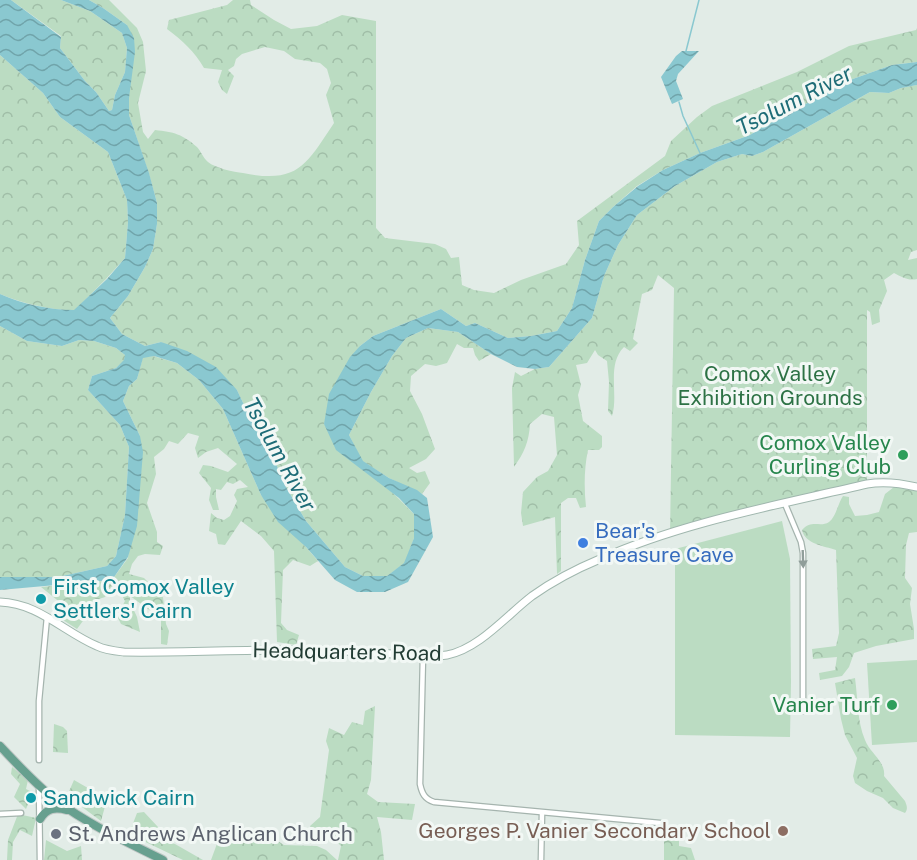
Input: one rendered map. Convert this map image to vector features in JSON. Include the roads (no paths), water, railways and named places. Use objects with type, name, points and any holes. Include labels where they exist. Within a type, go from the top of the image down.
[{"type":"main road","name":"Headquarters Road","points":[[0,602],[26,606],[99,648],[124,652],[306,650],[423,656],[447,655],[464,649],[481,638],[550,584],[600,559],[670,534],[743,512],[879,482],[917,487]]},
{"type":"main road","points":[[0,746],[39,787],[71,811],[163,860]]},
{"type":"main road","points":[[40,819],[50,809],[71,811]]},
{"type":"street","points":[[785,504],[801,542],[803,553],[803,711]]},
{"type":"street","points":[[39,760],[39,701],[47,617]]},
{"type":"street","points":[[423,656],[420,784],[422,793],[427,799],[435,802],[660,823]]},
{"type":"street","points":[[39,787],[40,860]]},
{"type":"street","points":[[0,814],[21,813]]},
{"type":"street","points":[[541,860],[542,813]]},
{"type":"water","name":"Tsolum River","points":[[0,0],[11,0],[61,37],[60,48],[109,111],[112,110],[115,95],[125,72],[127,48],[122,33],[90,11],[61,0],[89,0],[127,25],[134,38],[135,52],[129,115],[157,203],[157,224],[153,249],[145,267],[128,296],[110,318],[122,334],[145,346],[161,342],[187,351],[216,367],[237,390],[254,426],[264,436],[286,487],[306,521],[345,567],[363,576],[387,576],[404,563],[414,538],[414,514],[399,498],[336,450],[324,424],[329,394],[350,357],[360,346],[373,336],[441,309],[466,326],[475,323],[508,338],[557,331],[572,308],[585,260],[599,221],[638,186],[663,170],[700,153],[750,135],[850,80],[892,65],[917,62],[917,85],[889,93],[870,92],[763,152],[752,156],[742,154],[717,162],[675,186],[637,215],[618,245],[604,276],[592,318],[549,367],[535,369],[517,367],[491,354],[458,332],[428,328],[406,338],[392,356],[349,435],[363,461],[389,478],[417,490],[427,498],[433,537],[408,582],[385,592],[357,592],[335,580],[306,547],[278,522],[261,495],[223,409],[199,380],[177,363],[154,356],[143,358],[137,379],[129,386],[123,401],[140,436],[143,452],[137,526],[128,557],[112,580],[0,590],[0,577],[58,577],[107,566],[116,556],[125,515],[129,447],[120,425],[88,390],[92,376],[116,368],[124,360],[125,355],[116,348],[94,341],[79,340],[62,346],[27,341],[0,326],[0,294],[36,306],[74,310],[107,279],[125,258],[128,222],[127,200],[108,152],[60,117],[43,93],[0,55]]},
{"type":"water","points":[[682,51],[699,51],[678,74],[676,81],[683,99],[672,104],[661,77]]},
{"type":"waterway","points":[[686,51],[699,0]]},
{"type":"waterway","points":[[679,102],[700,153]]},
{"type":"place","name":"Comox Valley Curling Club","points":[[903,455]]},
{"type":"place","name":"Bear's Treasure Cave","points":[[583,543]]},
{"type":"place","name":"First Comox Valley Settlers' Cairn","points":[[41,599]]},
{"type":"place","name":"Vanier Turf","points":[[892,705]]},
{"type":"place","name":"Sandwick Cairn","points":[[31,798]]},
{"type":"place","name":"Georges P. Vanier Secondary School","points":[[783,831]]},
{"type":"place","name":"St. Andrews Anglican Church","points":[[56,834]]},
{"type":"park label","name":"Comox Valley Exhibition Grounds","points":[[770,386]]}]
